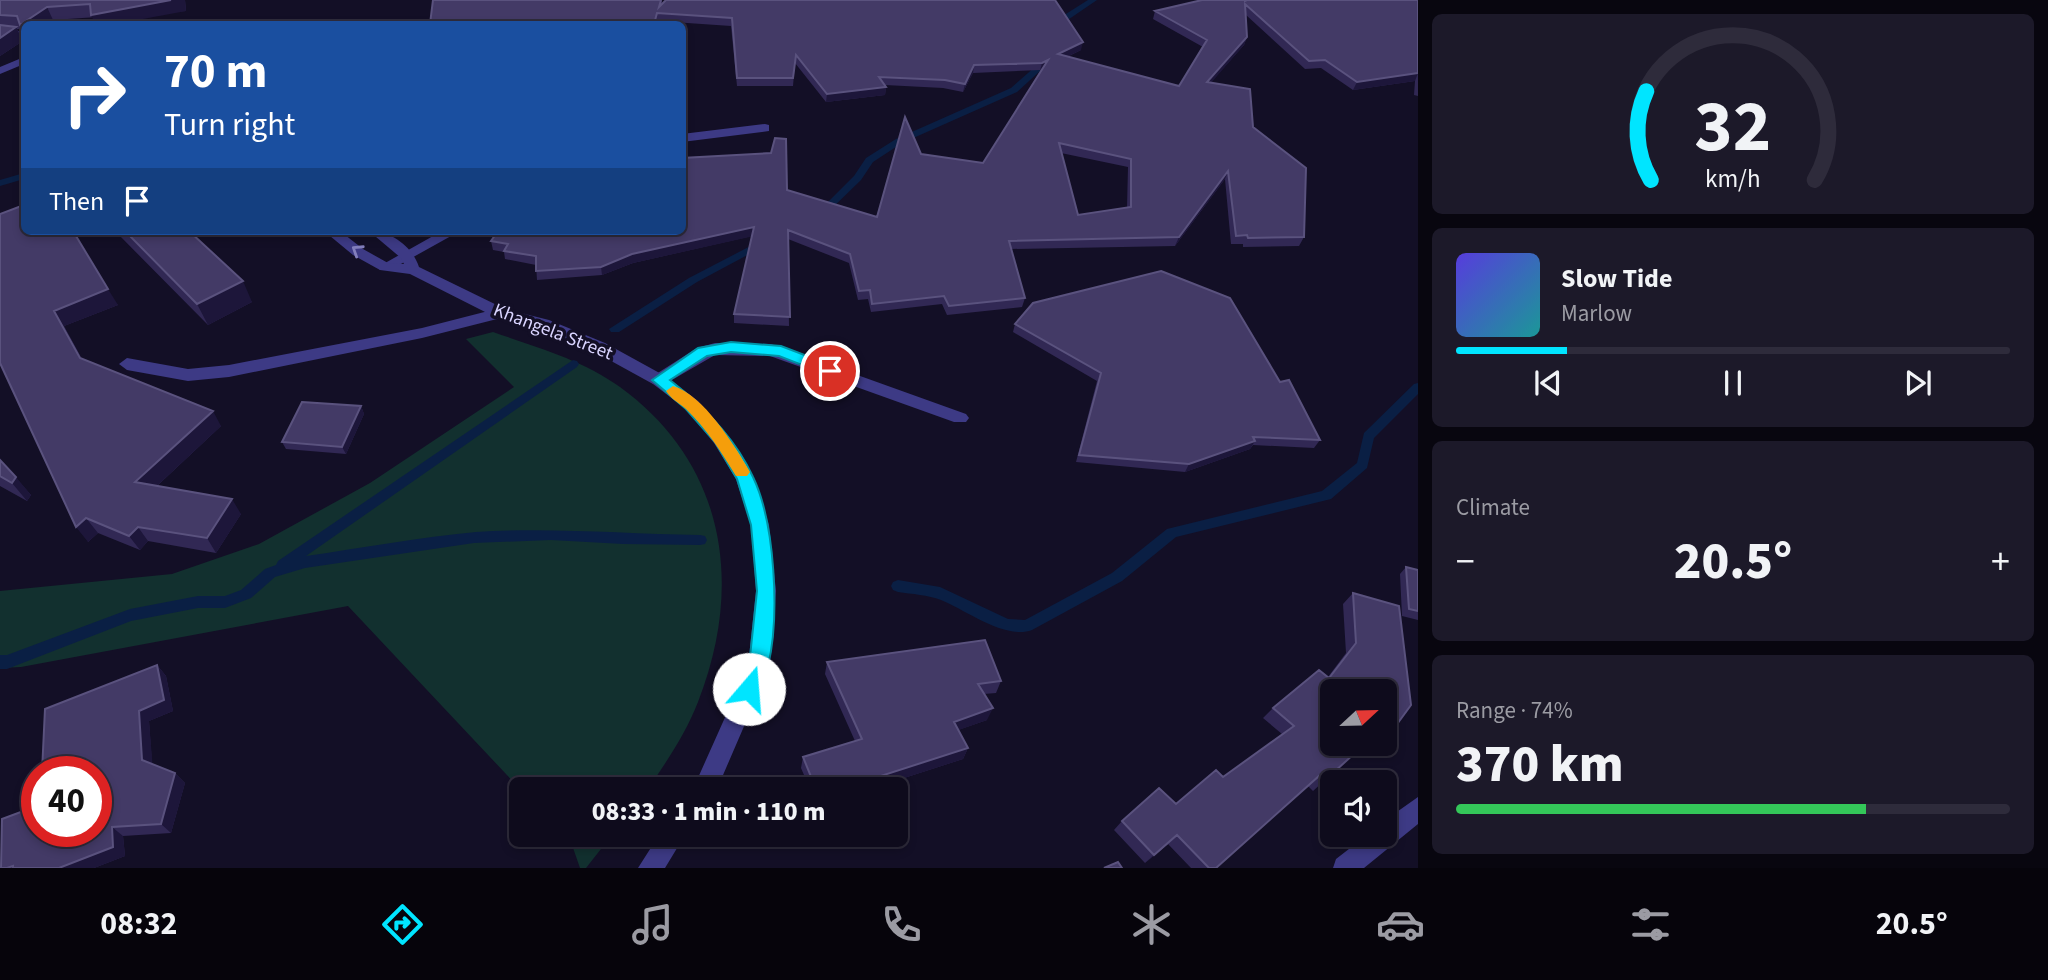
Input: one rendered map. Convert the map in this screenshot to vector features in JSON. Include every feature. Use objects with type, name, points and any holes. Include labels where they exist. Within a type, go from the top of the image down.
[{"type":"street","points":[[0,32],[21,35]]},
{"type":"street","points":[[0,71],[21,61]]},
{"type":"street","points":[[686,138],[765,128]]},
{"type":"street","name":"Khangela Street","points":[[336,235],[358,253],[385,267],[411,263]]},
{"type":"street","name":"Khangela Street","points":[[380,235],[411,263],[500,313],[542,324],[588,342],[659,380],[692,405],[720,438],[745,478],[760,525],[766,591],[758,666],[710,777]]},
{"type":"street","points":[[411,263],[448,235]]},
{"type":"street","points":[[127,364],[188,375],[229,371],[396,338],[500,313]]},
{"type":"street","points":[[659,380],[703,352],[715,349],[771,349],[960,418]]},
{"type":"street","points":[[1345,868],[1418,809]]},
{"type":"street","points":[[650,868],[665,847]]},
{"type":"green space","points":[[493,332],[575,362],[606,378],[656,418],[683,452],[703,490],[716,530],[721,571],[720,614],[712,658],[698,702],[688,725],[656,777],[509,777],[348,606],[21,667],[0,668],[0,591],[172,574],[259,544],[370,483],[514,387],[466,339]]},
{"type":"green space","points":[[573,847],[603,847],[586,868],[580,868]]},
{"type":"building","points":[[0,0],[171,0],[91,15],[90,4],[47,7],[26,21],[21,21],[20,25],[17,16],[0,15]]},
{"type":"building","points":[[433,0],[661,0],[659,7],[666,0],[1055,0],[1083,42],[1058,54],[1179,86],[1207,40],[1155,11],[1202,0],[1418,0],[1418,73],[1357,82],[1325,60],[1309,61],[1245,4],[1247,37],[1207,82],[1250,89],[1253,127],[1306,168],[1304,237],[1236,236],[1228,171],[1179,237],[1009,241],[1025,298],[949,306],[944,296],[872,304],[870,290],[859,291],[850,254],[788,230],[790,317],[734,314],[754,227],[632,254],[601,267],[536,271],[536,256],[504,251],[508,244],[491,241],[495,235],[686,235],[686,158],[771,153],[775,138],[786,139],[787,190],[877,217],[905,117],[921,154],[983,163],[1048,60],[1042,63],[974,65],[965,84],[945,80],[879,77],[886,87],[827,94],[796,55],[793,78],[737,78],[732,18],[657,13],[655,21],[430,21]],"holes":[[[1059,143],[1131,159],[1131,207],[1078,215]]]},
{"type":"building","points":[[0,25],[16,27],[0,38]]},
{"type":"building","points":[[21,206],[21,235],[75,235],[108,289],[54,311],[80,358],[213,411],[135,482],[232,499],[207,538],[138,527],[129,536],[86,518],[76,527],[0,363],[0,214]]},
{"type":"building","points":[[129,235],[193,235],[243,281],[197,304]]},
{"type":"building","points":[[1161,271],[1230,298],[1280,382],[1289,380],[1320,440],[1253,437],[1255,441],[1189,464],[1079,455],[1101,373],[1015,324],[1033,303]]},
{"type":"building","points":[[302,402],[361,406],[342,447],[282,442]]},
{"type":"building","points":[[0,460],[16,477],[12,483],[0,476]]},
{"type":"building","points":[[1406,567],[1418,570],[1418,611],[1409,609]]},
{"type":"building","points":[[1353,593],[1399,606],[1411,705],[1397,724],[1397,679],[1320,679],[1320,756],[1352,756],[1336,770],[1320,770],[1320,777],[1216,868],[1209,868],[1177,835],[1154,855],[1122,821],[1159,788],[1176,804],[1216,770],[1223,777],[1294,726],[1273,708],[1319,670],[1329,678],[1356,643]]},
{"type":"building","points":[[985,640],[1001,681],[978,684],[993,708],[954,722],[968,748],[877,777],[811,777],[803,757],[862,739],[827,662]]},
{"type":"building","points":[[157,665],[164,700],[139,711],[142,760],[175,773],[161,824],[112,827],[112,756],[43,756],[45,709]]},
{"type":"building","points":[[21,812],[21,847],[112,847],[112,827],[113,847],[59,868],[1,868],[2,819]]},
{"type":"building","points":[[1118,862],[1122,868],[1104,868]]},
{"type":"waterway","points":[[1053,26],[1093,0]]},
{"type":"waterway","points":[[821,214],[858,178],[869,160],[899,141],[1014,90],[1047,61]]},
{"type":"waterway","points":[[0,183],[21,177]]},
{"type":"waterway","points":[[615,329],[693,280],[764,242]]},
{"type":"waterway","points":[[283,565],[573,364]]},
{"type":"waterway","points":[[898,586],[940,593],[1007,625],[1027,626],[1117,577],[1172,533],[1326,495],[1363,465],[1368,436],[1418,387]]},
{"type":"waterway","points":[[0,662],[7,662],[130,615],[198,602],[225,602],[246,594],[270,573],[305,562],[474,538],[551,535],[700,540]]},
{"type":"slow traffic","points":[[673,391],[692,405],[720,438],[741,472]]},
{"type":"route","points":[[749,689],[758,666],[766,591],[760,525],[745,478],[720,438],[692,405],[659,380],[703,352],[731,347],[781,351],[830,371]]}]
